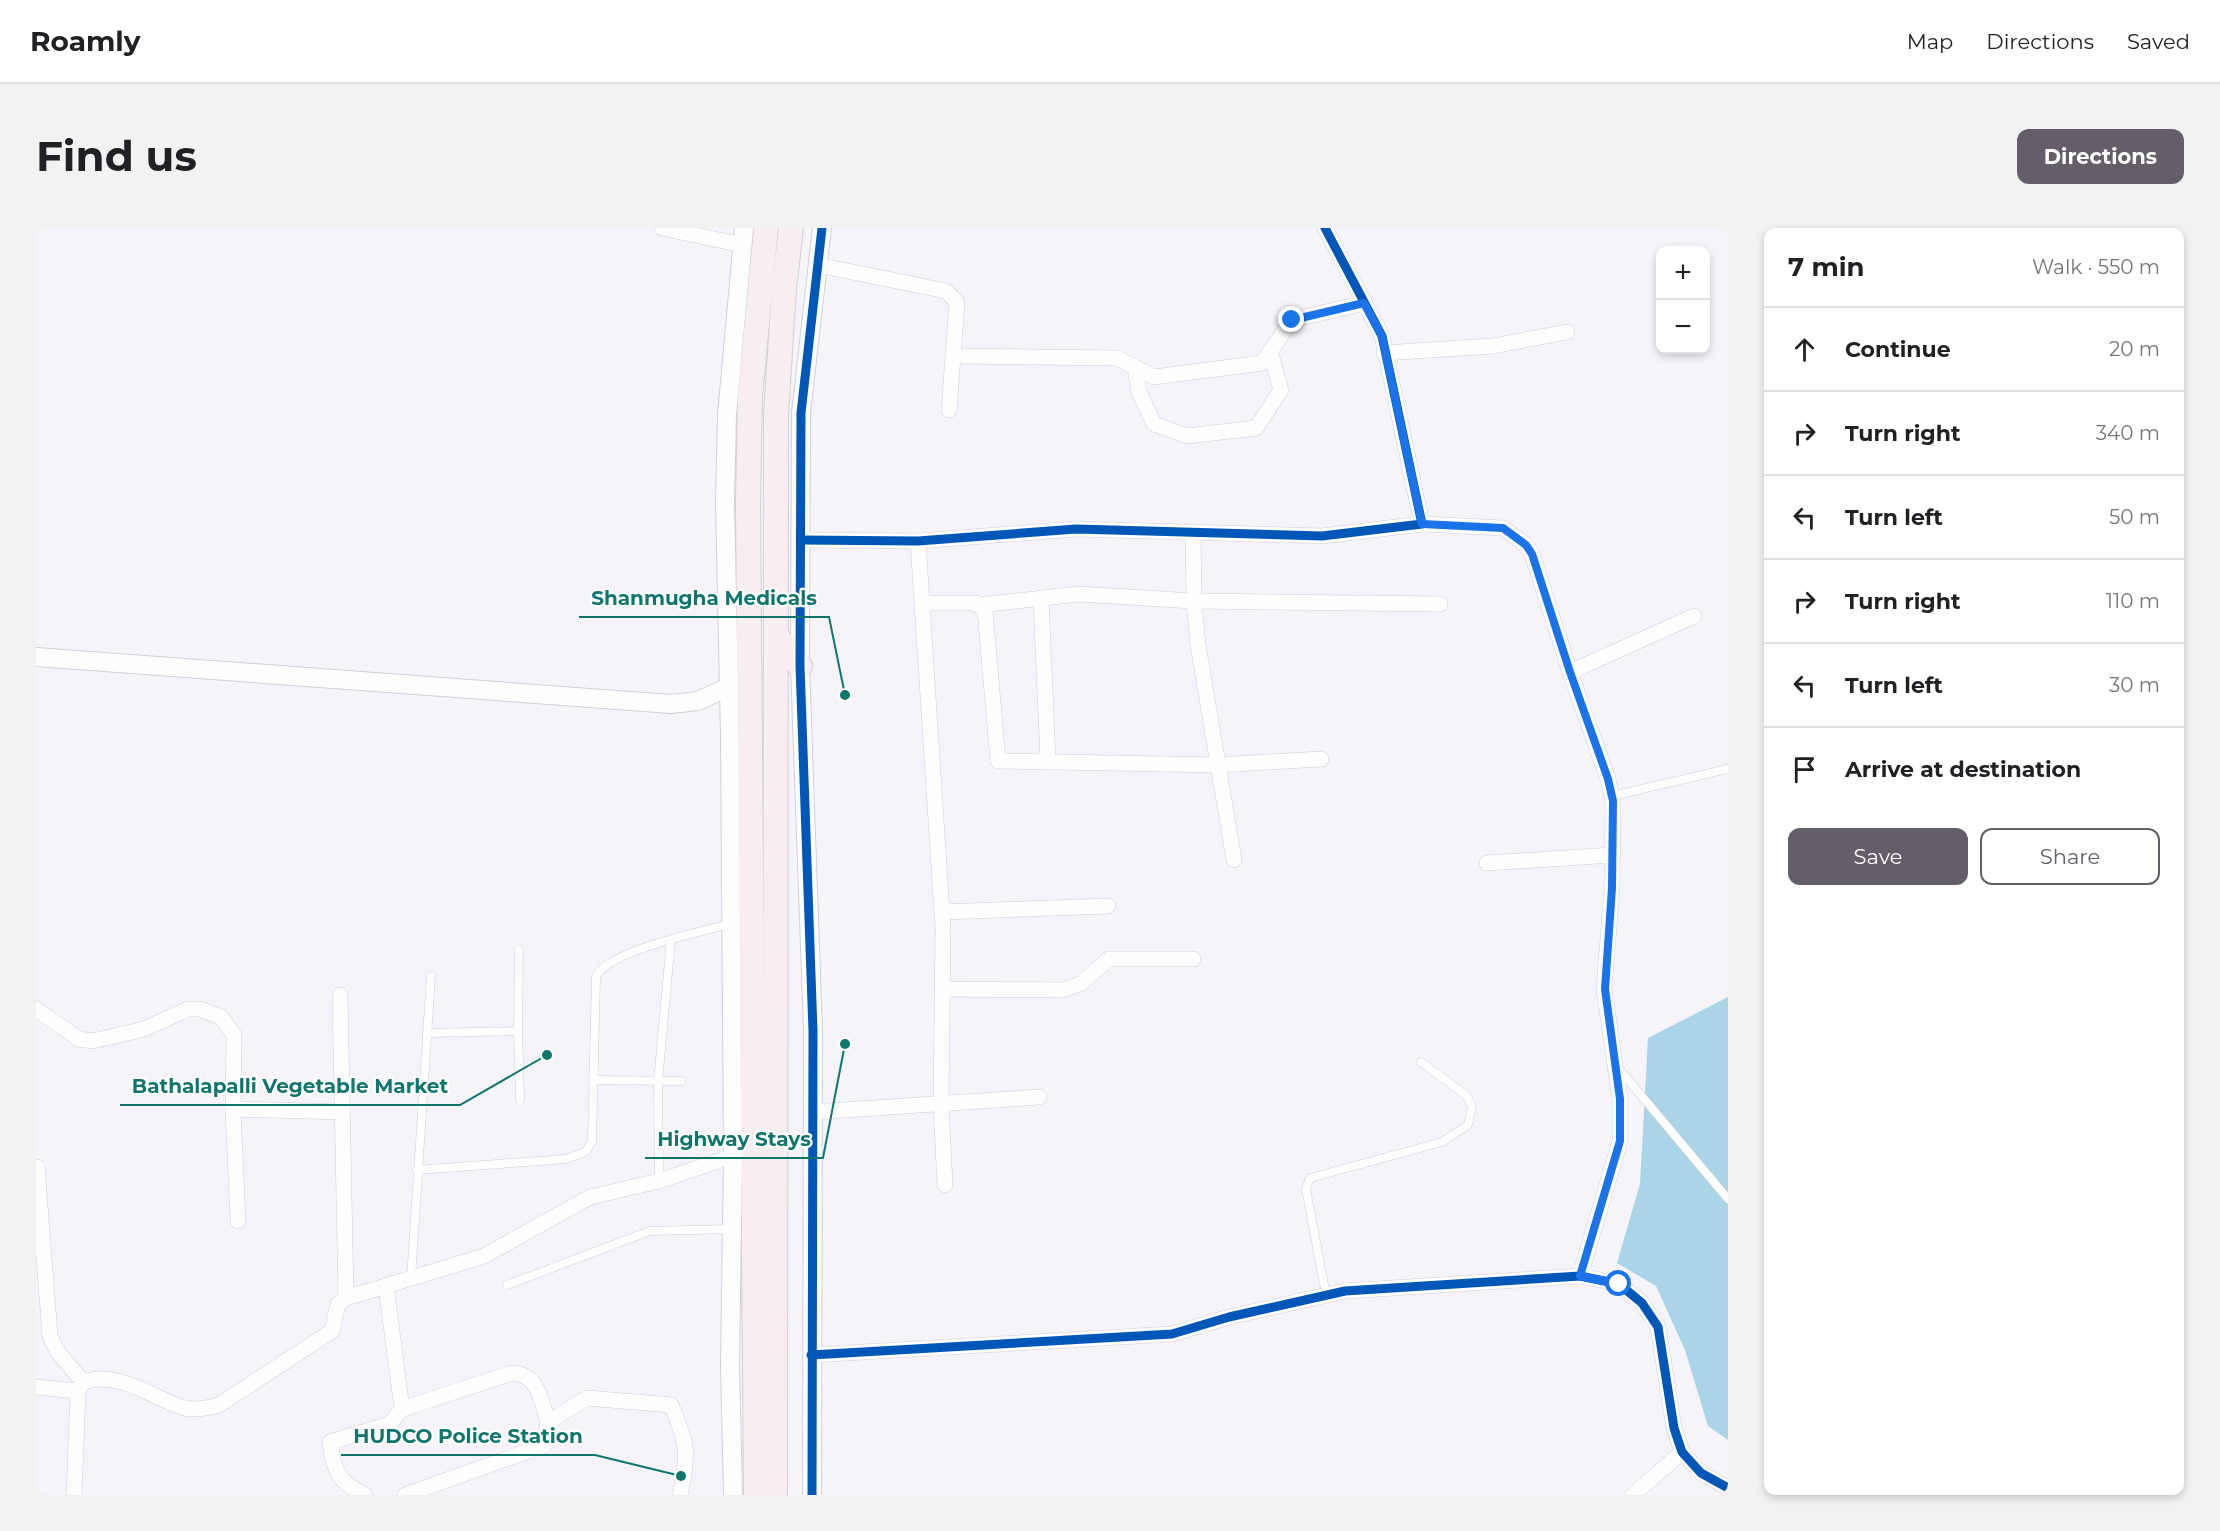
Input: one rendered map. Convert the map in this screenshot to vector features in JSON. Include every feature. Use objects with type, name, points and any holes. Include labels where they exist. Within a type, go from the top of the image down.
[{"type":"highway","points":[[756,1495],[748,503],[750,396],[765,228]]},
{"type":"highway","points":[[775,1495],[776,415],[784,289],[791,228]]},
{"type":"highway","points":[[777,636],[800,666]]},
{"type":"street","points":[[662,228],[743,236],[727,416],[725,502],[733,1156],[730,1365],[733,1495]]},
{"type":"street","points":[[812,1495],[813,1031],[800,666],[801,413],[822,228]]},
{"type":"street","points":[[1325,228],[1382,336],[1384,353],[1399,407],[1422,524]]},
{"type":"street","points":[[818,265],[950,293],[957,302],[949,410]]},
{"type":"street","points":[[953,356],[1117,358],[1154,376],[1262,363],[1292,320],[1364,303]]},
{"type":"street","points":[[1384,353],[1493,346],[1567,332]]},
{"type":"street","points":[[1135,367],[1139,392],[1154,424],[1187,436],[1256,428],[1281,390],[1270,351]]},
{"type":"street","points":[[801,540],[918,541],[1076,529],[1322,536],[1422,524],[1503,528],[1526,545],[1532,554],[1570,672],[1606,771],[1612,796],[1612,855],[1605,989],[1620,1099],[1620,1141],[1580,1276]]},
{"type":"street","points":[[1193,532],[1194,601],[1198,645],[1234,860]]},
{"type":"street","points":[[918,541],[942,912],[941,1105],[945,1185]]},
{"type":"street","points":[[923,603],[980,605],[1079,594],[1194,601],[1440,604]]},
{"type":"street","points":[[1041,598],[1047,762]]},
{"type":"street","points":[[980,605],[986,610],[998,761],[1218,765],[1321,759]]},
{"type":"street","points":[[1570,672],[1694,616]]},
{"type":"street","points":[[36,657],[671,704],[698,701],[751,676]]},
{"type":"street","points":[[1487,863],[1612,855]]},
{"type":"street","points":[[942,912],[1108,906]]},
{"type":"street","points":[[942,989],[1062,990],[1080,984],[1109,959],[1193,959]]},
{"type":"street","points":[[340,995],[346,1298]]},
{"type":"street","points":[[36,1009],[79,1039],[93,1041],[144,1029],[188,1009],[209,1011],[221,1017],[234,1035],[233,1109],[238,1221]]},
{"type":"street","points":[[813,1112],[1039,1098]]},
{"type":"street","points":[[233,1109],[342,1112]]},
{"type":"street","points":[[36,1387],[80,1387],[93,1379],[126,1384],[151,1392],[182,1407],[203,1409],[219,1405],[332,1331],[338,1304],[346,1298],[484,1256],[590,1197],[659,1181],[733,1156]]},
{"type":"street","points":[[37,1167],[50,1336],[80,1387],[74,1495]]},
{"type":"street","points":[[811,1355],[1172,1334],[1229,1317],[1345,1291],[1580,1276],[1619,1284],[1642,1303],[1658,1327],[1674,1428],[1682,1452],[1701,1473],[1728,1488]]},
{"type":"street","points":[[386,1286],[402,1409]]},
{"type":"street","points":[[365,1495],[350,1488],[334,1470],[330,1442],[390,1424],[402,1409],[512,1373],[521,1374],[536,1384],[548,1422],[544,1445],[405,1495]]},
{"type":"street","points":[[548,1422],[587,1398],[671,1405],[686,1440],[687,1464],[680,1495]]},
{"type":"street","points":[[1633,1495],[1682,1452]]},
{"type":"lane","points":[[1612,796],[1728,769]]},
{"type":"lane","points":[[417,1170],[577,1156],[590,1147],[592,1142],[596,977],[599,970],[609,961],[671,940],[731,924]]},
{"type":"lane","points":[[659,1181],[658,1081],[671,940]]},
{"type":"lane","points":[[519,950],[520,1100]]},
{"type":"lane","points":[[411,1279],[431,976]]},
{"type":"lane","points":[[427,1033],[518,1031]]},
{"type":"lane","points":[[1326,1295],[1307,1182],[1310,1178],[1442,1142],[1461,1132],[1468,1125],[1472,1107],[1467,1096],[1420,1062]]},
{"type":"lane","points":[[1615,1065],[1728,1199]]},
{"type":"lane","points":[[593,1080],[681,1081]]},
{"type":"lane","points":[[507,1285],[650,1231],[732,1229]]},
{"type":"water","points":[[1728,997],[1728,1440],[1708,1426],[1685,1350],[1656,1286],[1617,1263],[1640,1184],[1648,1038]]},
{"type":"cycle path","points":[[812,1495],[813,1031],[800,666],[801,413],[822,228]]},
{"type":"cycle path","points":[[801,540],[918,541],[1076,529],[1322,536],[1422,524],[1382,336],[1325,228]]},
{"type":"cycle path","points":[[811,1355],[1172,1334],[1229,1317],[1345,1291],[1580,1276],[1619,1284],[1642,1303],[1658,1327],[1674,1428],[1682,1452],[1701,1473],[1728,1488]]},
{"type":"place","name":"Shanmugha Medicals","points":[[845,695]]},
{"type":"place","name":"Highway Stays","points":[[845,1044]]},
{"type":"place","name":"Bathalapalli Vegetable Market","points":[[547,1055]]},
{"type":"place","name":"HUDCO Police Station","points":[[681,1476]]},
{"type":"route","points":[[1292,320],[1364,303],[1382,336],[1384,353],[1399,407],[1422,524],[1503,528],[1514,534],[1532,554],[1608,779],[1613,801],[1612,888],[1605,989],[1620,1099],[1620,1141],[1580,1276],[1619,1284]]}]
